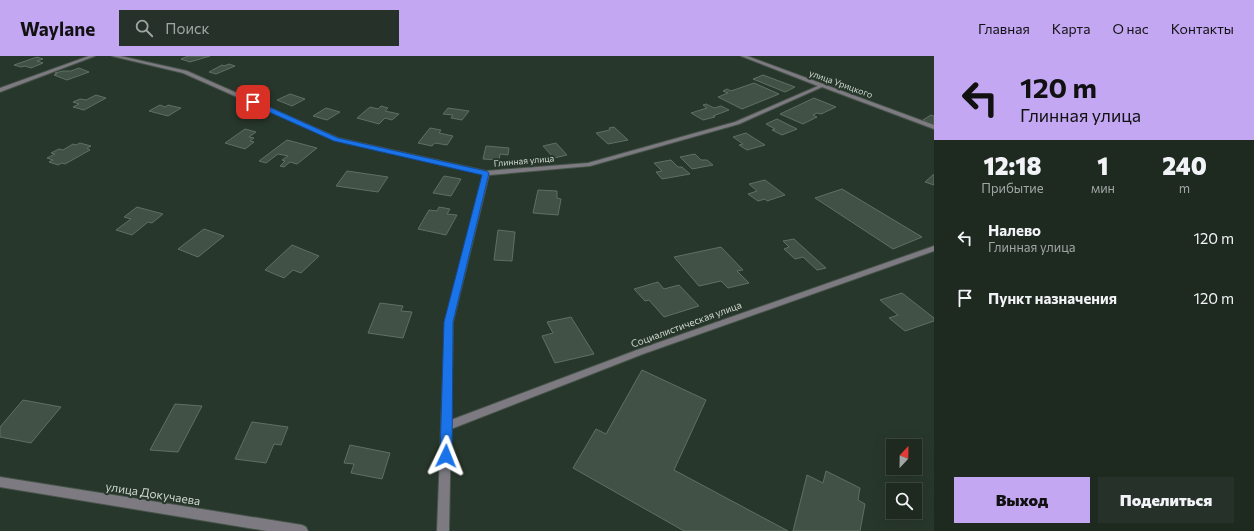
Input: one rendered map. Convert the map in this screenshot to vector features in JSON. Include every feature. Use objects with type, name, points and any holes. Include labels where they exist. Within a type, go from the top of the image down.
[{"type":"street","points":[[0,90],[93,56]]},
{"type":"street","name":"Глинная улица","points":[[114,56],[185,72],[336,139],[486,173],[588,165],[737,123],[821,86]]},
{"type":"street","name":"улица Урицкого","points":[[743,56],[934,127]]},
{"type":"street","points":[[443,531],[449,322],[486,173]]},
{"type":"street","name":"Социалистическая улица","points":[[447,426],[640,352],[934,248]]},
{"type":"street","name":"улица Докучаева","points":[[0,482],[302,531]]},
{"type":"building","points":[[188,56],[210,56],[190,62],[181,59]]},
{"type":"building","points":[[37,57],[43,59],[37,61],[43,63],[31,68],[14,65]]},
{"type":"building","points":[[229,64],[235,66],[216,74],[209,72],[222,65],[224,66]]},
{"type":"building","points":[[79,68],[89,72],[67,80],[54,75],[57,74],[55,73],[71,71]]},
{"type":"building","points":[[763,75],[795,87],[785,92],[753,79]]},
{"type":"building","points":[[754,83],[779,94],[742,109],[718,97],[728,93],[723,91],[727,89],[731,91]]},
{"type":"building","points":[[290,94],[305,99],[292,106],[277,100]]},
{"type":"building","points":[[96,95],[106,98],[84,110],[73,107],[79,104],[73,102],[80,99],[86,100]]},
{"type":"building","points":[[814,98],[836,107],[821,114],[817,113],[813,115],[817,117],[803,124],[780,114]]},
{"type":"building","points":[[706,104],[714,108],[721,106],[729,110],[713,116],[715,117],[703,120],[691,113],[707,108],[703,105]]},
{"type":"building","points":[[160,105],[165,107],[168,105],[181,108],[168,116],[149,111]]},
{"type":"building","points":[[381,106],[388,108],[385,111],[399,114],[392,120],[385,118],[379,124],[357,118],[370,107],[378,109]]},
{"type":"building","points":[[326,108],[340,112],[327,120],[313,116]]},
{"type":"building","points":[[448,108],[469,111],[462,120],[451,118],[453,115],[443,114]]},
{"type":"building","points":[[931,115],[934,116],[934,125],[923,120]]},
{"type":"building","points":[[777,119],[797,129],[782,135],[772,130],[775,129],[766,124]]},
{"type":"building","points":[[614,127],[628,140],[608,144],[596,133],[610,130],[609,128]]},
{"type":"building","points":[[430,128],[441,130],[439,133],[453,136],[447,145],[435,143],[432,146],[418,143]]},
{"type":"building","points":[[245,129],[256,132],[249,137],[254,138],[250,141],[254,142],[245,149],[225,143]]},
{"type":"building","points":[[746,133],[765,145],[747,150],[739,145],[743,144],[733,137]]},
{"type":"building","points":[[287,140],[317,148],[297,164],[290,162],[284,167],[280,166],[285,161],[282,160],[288,156],[278,154],[266,163],[259,161]]},
{"type":"building","points":[[80,143],[91,146],[87,148],[90,150],[65,164],[62,163],[58,165],[49,162],[53,160],[47,158],[55,154],[51,153],[59,149],[63,150],[73,144],[76,145]]},
{"type":"building","points":[[556,143],[567,155],[554,158],[543,146]]},
{"type":"building","points":[[486,146],[509,148],[508,155],[500,154],[499,160],[483,159]]},
{"type":"building","points":[[695,154],[701,160],[707,160],[713,165],[692,169],[680,157]]},
{"type":"building","points":[[671,160],[678,167],[682,167],[690,174],[662,179],[656,172],[662,171],[654,163]]},
{"type":"building","points":[[347,171],[388,177],[378,192],[336,186]]},
{"type":"building","points":[[934,174],[934,185],[925,182]]},
{"type":"building","points":[[444,176],[461,179],[451,196],[433,193]]},
{"type":"building","points":[[765,180],[785,195],[767,201],[765,199],[758,201],[748,194],[757,191],[749,184]]},
{"type":"building","points":[[842,189],[922,237],[893,249],[815,198]]},
{"type":"building","points":[[538,190],[557,191],[557,198],[561,199],[558,215],[533,213]]},
{"type":"building","points":[[137,207],[163,214],[152,223],[148,222],[132,235],[116,230],[131,219],[124,217]]},
{"type":"building","points":[[439,207],[450,209],[447,214],[457,215],[446,235],[418,229],[429,210],[437,211]]},
{"type":"building","points":[[204,229],[224,236],[198,257],[178,249]]},
{"type":"building","points":[[498,230],[515,232],[512,261],[494,260]]},
{"type":"building","points":[[794,239],[826,268],[817,270],[803,257],[795,259],[784,249],[789,247],[783,241]]},
{"type":"building","points":[[292,245],[319,256],[301,273],[293,270],[284,278],[265,270]]},
{"type":"building","points":[[721,247],[743,270],[737,271],[749,283],[728,288],[721,281],[699,286],[674,257]]},
{"type":"building","points":[[658,282],[664,289],[679,285],[699,306],[664,317],[649,300],[645,301],[634,289]]},
{"type":"building","points":[[902,293],[934,318],[934,321],[905,331],[889,318],[898,315],[880,300]]},
{"type":"building","points":[[380,303],[403,306],[401,311],[412,312],[403,338],[368,333]]},
{"type":"building","points":[[571,317],[594,354],[555,363],[542,336],[553,333],[547,322]]},
{"type":"building","points":[[642,370],[706,400],[674,470],[788,531],[684,531],[573,468],[596,429],[606,434]]},
{"type":"building","points":[[23,400],[61,407],[31,443],[0,437],[0,427]]},
{"type":"building","points":[[175,404],[202,406],[178,452],[150,450]]},
{"type":"building","points":[[252,422],[288,427],[281,445],[274,444],[266,463],[235,459]]},
{"type":"building","points":[[350,445],[390,453],[382,479],[351,473],[354,464],[344,463]]},
{"type":"building","points":[[826,471],[860,488],[858,500],[865,504],[860,531],[793,531],[807,475],[823,483]]},
{"type":"route","points":[[253,102],[336,139],[486,173],[449,322],[446,456]]}]
